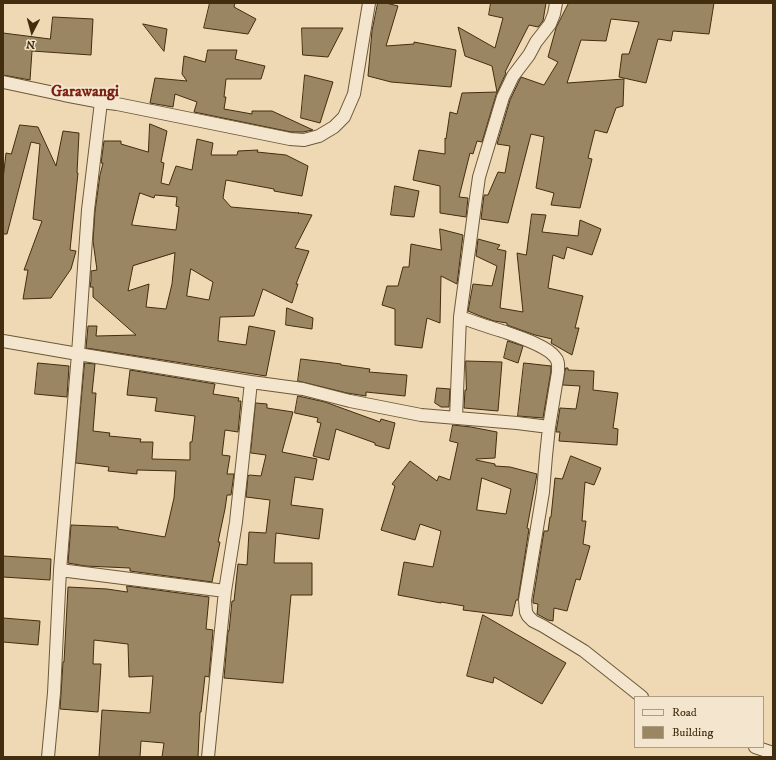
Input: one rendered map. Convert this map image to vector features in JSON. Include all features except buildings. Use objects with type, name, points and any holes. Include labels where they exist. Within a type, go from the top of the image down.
[{"type":"street","points":[[3,82],[290,139],[304,140],[318,136],[334,127],[344,117],[354,94],[369,3]]},
{"type":"street","points":[[452,418],[460,317],[479,177],[503,97],[513,76],[550,24],[556,3]]},
{"type":"street","points":[[48,757],[54,693],[60,570],[88,210],[101,102]]},
{"type":"street","points":[[460,317],[526,340],[552,352],[557,358],[558,372],[549,427],[543,492],[525,600],[526,612],[533,621],[584,651],[641,696]]},
{"type":"street","points":[[3,341],[251,382],[304,389],[350,401],[421,415],[549,427]]},
{"type":"street","points":[[208,757],[225,591],[236,522],[251,382]]},
{"type":"street","points":[[60,570],[225,591]]},
{"type":"street","points":[[758,748],[773,753]]},
{"type":"district","name":"Garawangi","points":[[85,93]]}]
